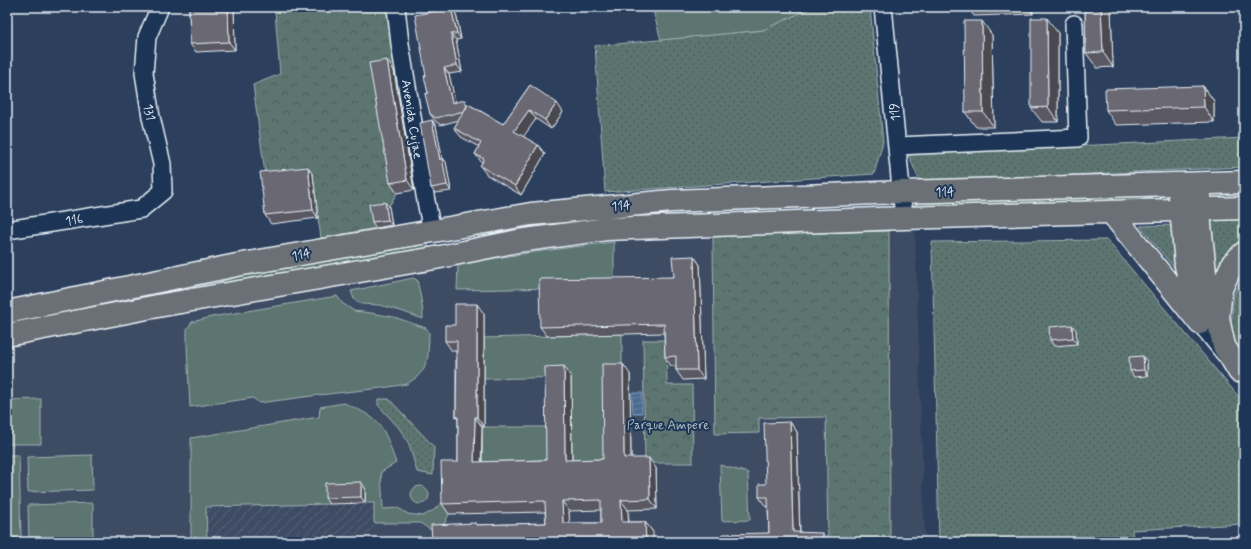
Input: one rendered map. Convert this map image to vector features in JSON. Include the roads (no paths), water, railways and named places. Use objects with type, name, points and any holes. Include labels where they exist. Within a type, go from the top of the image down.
[{"type":"highway","name":"114","points":[[7,312],[242,264],[531,214],[672,201],[902,192],[1244,182]]},
{"type":"highway","points":[[1189,183],[1190,210],[1186,266],[1200,323]]},
{"type":"highway","name":"114","points":[[7,335],[163,305],[435,258],[518,240],[607,229],[904,218],[1244,208]]},
{"type":"highway","points":[[1111,212],[1200,323]]},
{"type":"highway","points":[[1241,374],[1224,346],[1218,318],[1221,289],[1233,263],[1244,253]]},
{"type":"highway","points":[[162,281],[163,305]]},
{"type":"street","name":"131","points":[[141,209],[163,191],[162,164],[151,118],[144,73],[147,37],[160,7]]},
{"type":"street","name":"Avenida Cujae","points":[[396,7],[400,44],[432,231]]},
{"type":"street","name":"119","points":[[884,7],[904,218]]},
{"type":"street","points":[[897,146],[1078,138],[1074,24]]},
{"type":"street","name":"116","points":[[7,230],[141,209]]},
{"type":"street","points":[[1200,323],[1241,374]]},
{"type":"park label","name":"Parque Ampere","points":[[668,424]]}]
